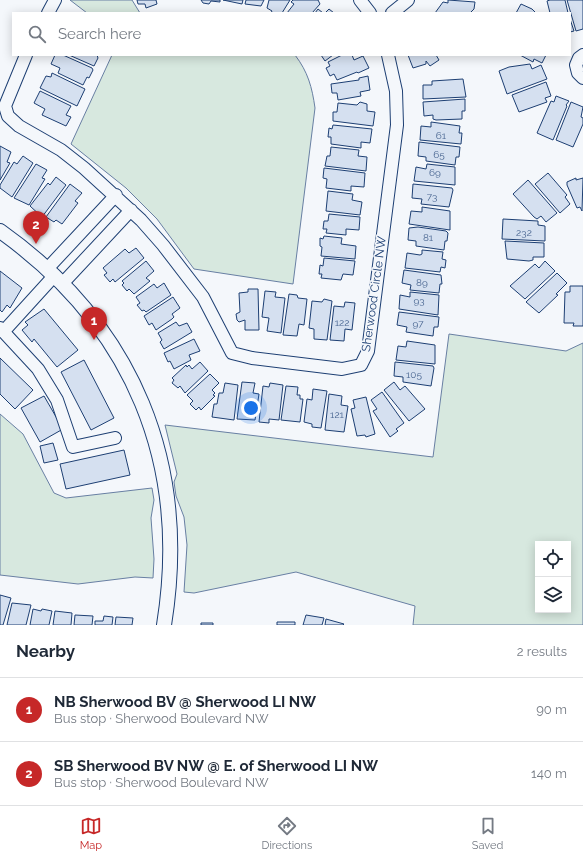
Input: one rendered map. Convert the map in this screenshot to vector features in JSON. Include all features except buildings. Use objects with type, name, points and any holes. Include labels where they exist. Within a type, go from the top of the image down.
[{"type":"street","points":[[49,12],[55,0]]},
{"type":"street","points":[[393,12],[408,0]]},
{"type":"street","points":[[583,55],[577,61],[576,65],[578,74],[583,78]]},
{"type":"street","name":"Sherwood Circle NW","points":[[26,56],[5,106],[8,116],[19,126],[61,150],[116,195],[131,210],[163,245],[203,297],[232,353],[252,358],[342,369],[361,365],[368,351],[397,131],[396,91],[388,56]]},
{"type":"street","points":[[54,276],[116,195]]},
{"type":"street","points":[[115,438],[73,447],[57,400],[38,369],[2,329],[54,276],[131,210]]},
{"type":"street","points":[[0,231],[30,254],[54,276],[93,319],[120,357],[141,400],[157,445],[167,493],[171,540],[170,575],[164,625]]},
{"type":"shaded area","points":[[70,0],[132,0],[139,12],[86,12]]},
{"type":"shaded area","points":[[112,56],[296,56],[309,80],[315,108],[293,284],[194,269],[157,219],[126,188],[71,144]]},
{"type":"shaded area","points":[[449,334],[566,351],[583,343],[583,625],[413,625],[415,606],[296,572],[194,593],[184,592],[187,545],[184,517],[176,496],[174,482],[177,474],[165,425],[433,457]]},
{"type":"shaded area","points":[[0,414],[23,434],[54,493],[66,498],[152,488],[154,500],[151,518],[154,559],[153,578],[135,577],[78,584],[0,575]]},
{"type":"place","name":"SB Sherwood BV NW @ E. of Sherwood LI NW","points":[[36,244]]},
{"type":"place","name":"NB Sherwood BV @ Sherwood LI NW","points":[[94,340]]}]
